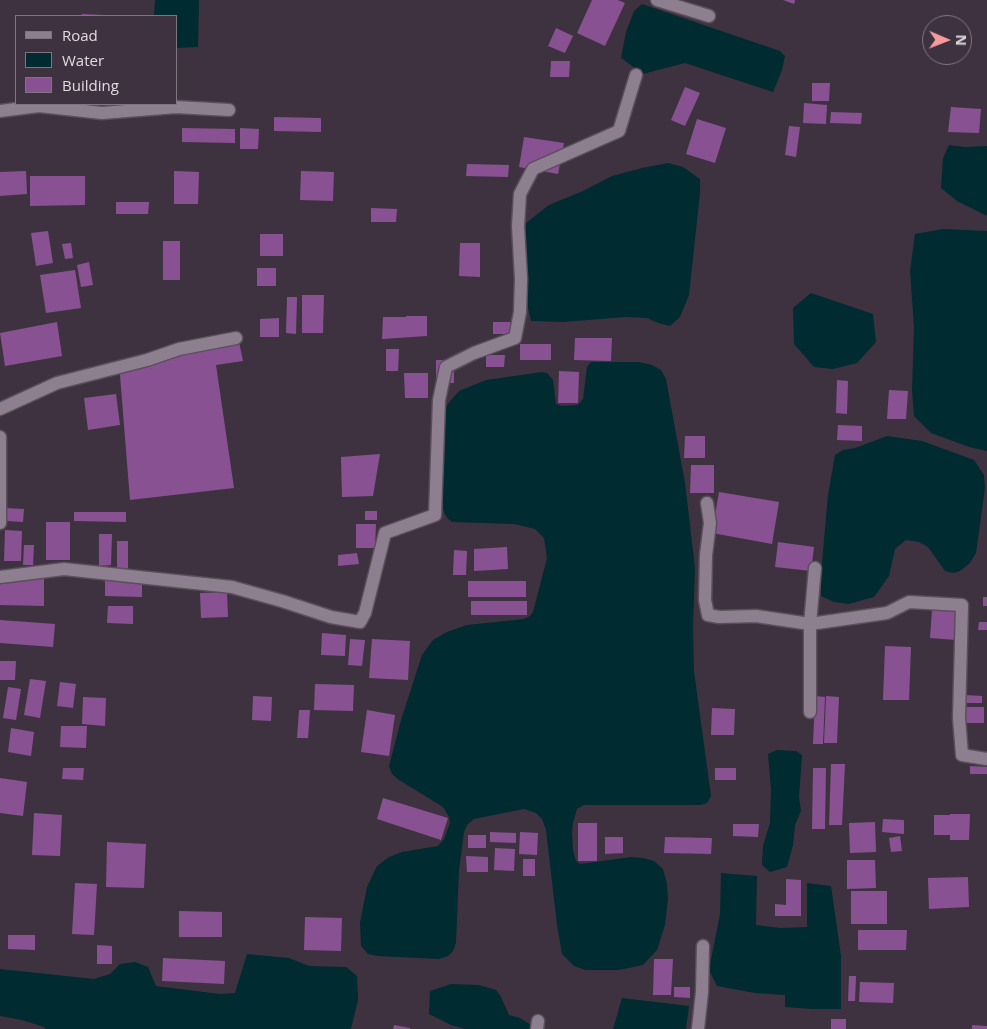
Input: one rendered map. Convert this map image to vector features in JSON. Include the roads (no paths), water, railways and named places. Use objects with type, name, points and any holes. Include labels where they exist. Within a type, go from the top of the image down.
[{"type":"street","points":[[658,0],[710,16]]},
{"type":"street","points":[[0,577],[64,569],[232,587],[331,617],[360,622],[365,613],[385,533],[435,515],[439,400],[446,366],[474,353],[515,338],[520,312],[521,279],[518,226],[520,194],[533,169],[618,131],[636,76]]},
{"type":"street","points":[[0,111],[39,106],[102,113],[176,107],[229,110]]},
{"type":"street","points":[[0,408],[57,382],[147,360],[179,349],[236,338]]},
{"type":"street","points":[[0,437],[0,523]]},
{"type":"street","points":[[707,502],[710,523],[706,555],[705,600],[708,615],[719,617],[756,616],[810,624],[887,613],[909,602],[962,605],[959,718],[962,755],[987,759]]},
{"type":"street","points":[[810,712],[810,624],[815,568]]},
{"type":"street","points":[[698,1029],[702,992],[703,946]]},
{"type":"water","points":[[155,0],[199,0],[198,47],[178,48],[178,15],[154,15]]},
{"type":"water","points":[[642,4],[780,51],[785,56],[782,70],[773,92],[685,63],[643,74],[621,58],[626,32],[634,11]]},
{"type":"water","points":[[949,145],[965,147],[987,146],[987,216],[957,201],[941,188],[943,158]]},
{"type":"water","points":[[668,163],[683,167],[700,179],[689,295],[680,317],[670,326],[647,318],[626,317],[563,322],[531,321],[526,299],[523,254],[526,223],[549,205],[612,176]]},
{"type":"water","points":[[943,229],[987,231],[987,451],[969,447],[931,433],[914,416],[912,390],[914,327],[910,271],[915,234]]},
{"type":"water","points":[[811,293],[873,314],[876,342],[857,363],[833,369],[814,367],[794,344],[793,308]]},
{"type":"water","points":[[591,362],[639,362],[652,365],[661,370],[666,379],[685,483],[695,568],[694,671],[711,796],[707,803],[701,805],[584,805],[577,809],[572,833],[573,850],[576,861],[580,864],[631,857],[654,861],[663,869],[668,899],[665,925],[657,950],[643,965],[619,970],[585,970],[574,966],[562,954],[546,830],[542,819],[536,813],[524,809],[474,819],[467,825],[464,832],[459,870],[456,943],[453,951],[448,956],[439,959],[368,954],[361,946],[360,923],[367,887],[377,866],[389,857],[402,852],[438,846],[444,839],[450,823],[443,807],[399,780],[392,774],[389,766],[401,720],[422,655],[433,640],[447,632],[467,625],[524,619],[530,616],[533,612],[547,558],[544,538],[535,529],[514,524],[452,522],[448,519],[444,513],[442,500],[442,417],[447,405],[459,391],[486,380],[542,372],[547,373],[553,380],[556,404],[562,406],[578,405],[583,399],[587,367]]},
{"type":"water","points":[[887,436],[922,441],[974,460],[984,475],[985,488],[976,553],[970,563],[960,571],[953,573],[945,571],[928,547],[919,542],[906,540],[895,549],[889,576],[874,597],[849,604],[834,602],[821,596],[821,574],[828,495],[835,455],[843,450],[855,448]]},
{"type":"water","points":[[777,750],[796,751],[802,755],[799,797],[801,811],[795,825],[793,845],[787,867],[770,872],[762,865],[763,846],[770,823],[771,789],[768,754]]},
{"type":"water","points":[[721,873],[757,876],[756,925],[781,928],[807,927],[807,883],[831,886],[841,956],[841,1009],[785,1007],[785,995],[755,993],[717,986],[709,970],[720,914]]},
{"type":"water","points":[[247,954],[289,958],[309,966],[346,967],[357,976],[358,1000],[351,1029],[45,1029],[22,1020],[0,1016],[0,969],[94,979],[110,974],[120,964],[135,962],[148,967],[156,986],[220,994],[235,993]]},
{"type":"water","points":[[451,984],[479,985],[496,990],[509,1015],[520,1018],[531,1025],[531,1029],[465,1029],[451,1025],[429,1014],[430,991]]},
{"type":"water","points":[[622,998],[689,1006],[686,1029],[613,1029]]}]
